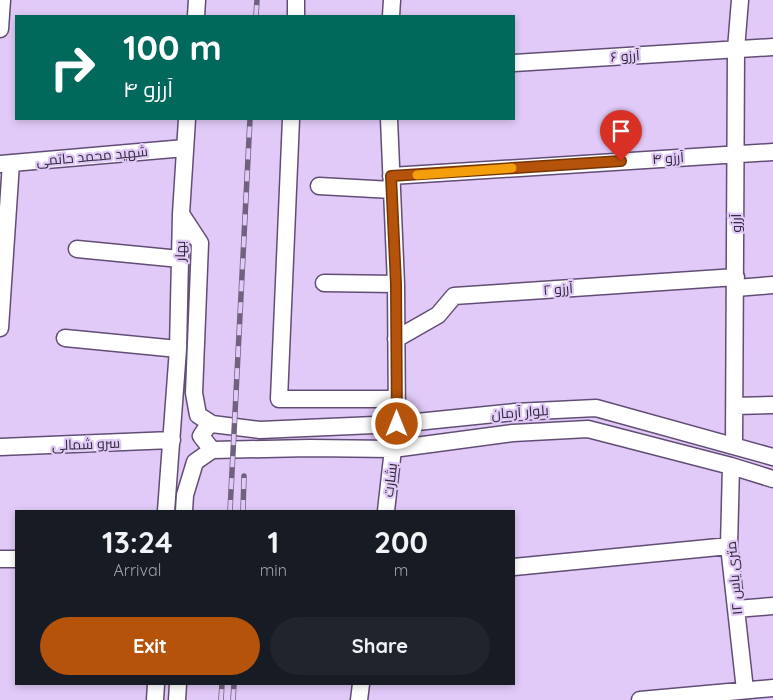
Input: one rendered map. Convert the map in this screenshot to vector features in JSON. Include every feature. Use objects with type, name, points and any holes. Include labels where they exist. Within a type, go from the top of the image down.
[{"type":"street","points":[[0,29],[2,0]]},
{"type":"street","points":[[196,15],[197,0]]},
{"type":"street","points":[[296,0],[296,15]]},
{"type":"street","points":[[391,15],[392,0]]},
{"type":"street","name":"آرزو","points":[[734,446],[736,49],[740,0]]},
{"type":"street","name":"آرزو ۶","points":[[515,63],[773,47]]},
{"type":"street","points":[[181,214],[187,120]]},
{"type":"street","points":[[291,120],[279,399],[397,399]]},
{"type":"street","points":[[389,120],[396,284],[397,424]]},
{"type":"street","name":"شهید محمد حاتمی","points":[[6,164],[185,148]]},
{"type":"street","name":"آرزو ۴","points":[[319,186],[391,183],[773,152]]},
{"type":"street","points":[[0,328],[6,164]]},
{"type":"street","name":"بهار","points":[[166,510],[178,349],[181,214]]},
{"type":"street","name":"بهار","points":[[181,214],[200,243],[194,393],[198,415],[212,424]]},
{"type":"street","points":[[77,249],[180,259]]},
{"type":"street","points":[[324,282],[396,284]]},
{"type":"street","name":"آرزو ۲","points":[[396,339],[438,315],[454,296],[736,282],[773,285]]},
{"type":"street","points":[[65,338],[178,349]]},
{"type":"street","points":[[735,406],[773,405]]},
{"type":"street","name":"بلوار آرمان","points":[[212,424],[260,430],[397,424],[515,412],[596,408],[773,457]]},
{"type":"street","points":[[184,510],[185,494],[195,462],[212,450],[201,436],[207,427],[212,424]]},
{"type":"street","name":"بلوار آرمان","points":[[212,450],[393,449],[514,433],[588,429],[732,466],[773,479]]},
{"type":"street","name":"سرو شمالی","points":[[0,447],[172,440]]},
{"type":"street","name":"بشارت","points":[[386,510],[393,449]]},
{"type":"street","name":"۱۲ متری یاس","points":[[732,466],[729,546],[745,690]]},
{"type":"street","points":[[515,567],[729,546]]},
{"type":"street","points":[[0,559],[15,559]]},
{"type":"street","points":[[736,609],[773,606]]},
{"type":"street","points":[[155,700],[156,685]]},
{"type":"street","points":[[177,700],[178,685]]},
{"type":"street","points":[[359,700],[362,685]]},
{"type":"street","points":[[640,700],[773,688]]},
{"type":"railway","points":[[256,15],[257,0]]},
{"type":"railway","points":[[230,510],[250,120]]},
{"type":"railway","points":[[243,510],[244,476]]},
{"type":"railway","points":[[221,700],[222,685]]},
{"type":"railway","points":[[233,700],[234,685]]},
{"type":"slow traffic","points":[[417,175],[512,168]]},
{"type":"route","points":[[397,424],[396,284],[391,176],[621,161]]}]
